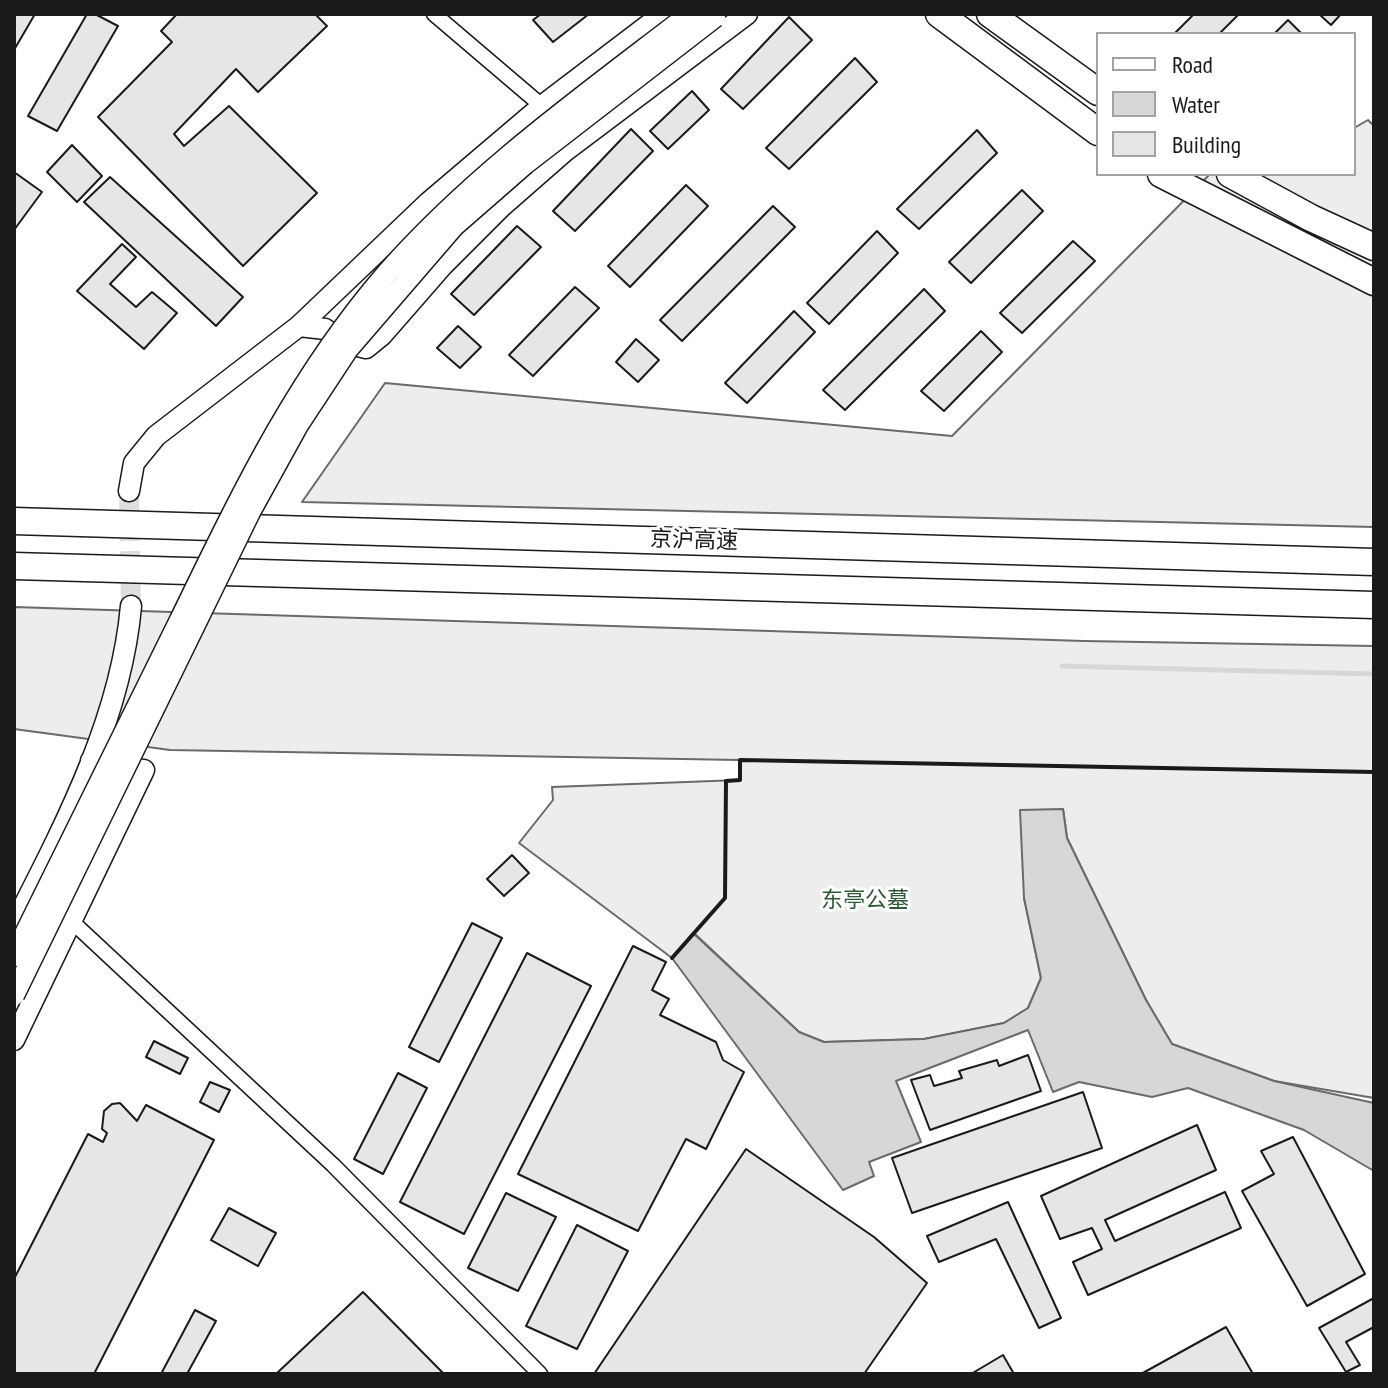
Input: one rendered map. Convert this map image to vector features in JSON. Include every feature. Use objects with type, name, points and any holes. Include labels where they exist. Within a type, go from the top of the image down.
[{"type":"highway","points":[[939,14],[1096,131]]},
{"type":"highway","points":[[990,14],[1092,88]]},
{"type":"highway","points":[[1165,176],[1374,282]]},
{"type":"highway","points":[[1234,176],[1311,218],[1374,247]]},
{"type":"highway","name":"京沪高速","points":[[14,521],[1374,562]]},
{"type":"highway","name":"京沪高速","points":[[14,566],[1374,605]]},
{"type":"main road","points":[[129,491],[134,463],[156,436],[299,326],[429,202],[542,106],[663,14]]},
{"type":"main road","points":[[14,956],[253,468],[314,368],[388,273],[473,188],[534,134],[690,14]]},
{"type":"main road","points":[[299,326],[325,329],[343,342],[366,348],[512,197],[565,151],[747,14]]},
{"type":"main road","points":[[14,995],[250,512],[298,425],[348,349],[454,226],[525,164],[717,15]]},
{"type":"main road","points":[[14,925],[91,761],[127,652],[131,606]]},
{"type":"main road","points":[[14,1040],[144,770],[91,761]]},
{"type":"street","points":[[434,14],[542,106]]},
{"type":"street","points":[[28,898],[74,920],[333,1165],[540,1374]]},
{"type":"shaded area","points":[[1368,120],[1374,126],[1374,527],[302,502],[385,383],[952,436],[1208,176],[1356,176],[1356,127]]},
{"type":"shaded area","points":[[14,607],[1084,641],[1374,646],[1374,1098],[1274,1081],[1172,1044],[1146,1000],[1067,838],[1063,809],[1024,898],[1041,978],[1028,1008],[1004,1023],[924,1039],[824,1042],[799,1032],[694,933],[672,958],[519,843],[553,800],[552,787],[740,780],[739,760],[170,750],[14,729]]},
{"type":"water","points":[[1063,809],[1067,838],[1146,1000],[1172,1044],[1274,1081],[1374,1103],[1374,1171],[1304,1130],[1188,1088],[1152,1097],[1079,1082],[1053,1092],[1028,1030],[896,1081],[921,1142],[869,1162],[874,1176],[843,1190],[672,958],[693,933],[799,1032],[824,1042],[924,1039],[1004,1023],[1028,1008],[1041,978],[1024,898],[1020,810]]},
{"type":"building","points":[[14,14],[35,14],[14,50]]},
{"type":"building","points":[[87,14],[95,14],[118,26],[57,131],[28,116]]},
{"type":"building","points":[[177,14],[315,14],[327,26],[258,92],[236,69],[174,134],[184,146],[229,106],[317,193],[243,266],[98,117],[172,42],[161,31]]},
{"type":"building","points":[[541,14],[589,14],[553,42],[533,20]]},
{"type":"building","points":[[1194,14],[1239,14],[1221,32],[1176,32]]},
{"type":"building","points":[[1319,14],[1341,14],[1331,25]]},
{"type":"building","points":[[789,17],[812,40],[743,109],[721,89]]},
{"type":"building","points":[[1288,20],[1300,32],[1276,32]]},
{"type":"building","points":[[855,58],[877,82],[789,169],[766,148]]},
{"type":"building","points":[[692,91],[709,110],[668,149],[650,131]]},
{"type":"building","points":[[631,129],[653,151],[575,231],[553,211]]},
{"type":"building","points":[[977,130],[997,153],[919,229],[897,209]]},
{"type":"building","points":[[72,145],[102,176],[77,202],[47,172]]},
{"type":"building","points":[[14,172],[42,192],[14,230]]},
{"type":"building","points":[[110,177],[243,297],[216,326],[84,202]]},
{"type":"building","points":[[686,185],[708,206],[630,287],[608,266]]},
{"type":"building","points":[[1022,190],[1043,211],[971,283],[949,262]]},
{"type":"building","points":[[773,206],[795,227],[682,341],[660,320]]},
{"type":"building","points":[[517,226],[541,247],[474,315],[451,294]]},
{"type":"building","points":[[877,231],[898,253],[829,324],[807,303]]},
{"type":"building","points":[[1073,241],[1095,261],[1022,333],[1000,313]]},
{"type":"building","points":[[122,244],[136,257],[110,284],[136,307],[152,292],[177,313],[144,349],[77,291]]},
{"type":"building","points":[[575,287],[599,308],[533,376],[509,355]]},
{"type":"building","points":[[924,289],[945,311],[845,410],[823,390]]},
{"type":"building","points":[[794,311],[815,332],[747,403],[725,383]]},
{"type":"building","points":[[458,326],[481,347],[460,368],[437,348]]},
{"type":"building","points":[[981,331],[1002,352],[944,411],[921,391]]},
{"type":"building","points":[[636,339],[659,360],[638,382],[616,362]]},
{"type":"building","points":[[512,855],[529,873],[504,896],[487,879]]},
{"type":"building","points":[[472,923],[502,938],[439,1062],[409,1047]]},
{"type":"building","points":[[633,946],[666,962],[652,990],[669,999],[660,1015],[716,1042],[723,1060],[744,1072],[706,1149],[686,1139],[638,1231],[518,1174]]},
{"type":"building","points":[[527,953],[591,986],[464,1234],[400,1202]]},
{"type":"building","points":[[154,1041],[188,1058],[180,1074],[146,1057]]},
{"type":"building","points":[[1028,1055],[1041,1091],[930,1130],[911,1080],[930,1075],[934,1086],[962,1078],[959,1071],[997,1060],[999,1066]]},
{"type":"building","points":[[398,1073],[427,1088],[383,1174],[354,1159]]},
{"type":"building","points":[[210,1082],[230,1090],[219,1112],[200,1102]]},
{"type":"building","points":[[1083,1092],[1102,1148],[912,1213],[892,1158]]},
{"type":"building","points":[[120,1103],[137,1121],[146,1105],[214,1140],[94,1374],[14,1374],[14,1279],[88,1134],[103,1142],[107,1133],[102,1129],[104,1111],[112,1104]]},
{"type":"building","points":[[1197,1125],[1216,1170],[1105,1220],[1115,1241],[1225,1192],[1241,1228],[1088,1295],[1073,1262],[1102,1249],[1092,1228],[1060,1239],[1041,1196]]},
{"type":"building","points":[[1293,1137],[1365,1274],[1307,1306],[1242,1191],[1274,1174],[1261,1151]]},
{"type":"building","points":[[746,1149],[874,1237],[927,1283],[864,1374],[594,1374]]},
{"type":"building","points":[[506,1193],[556,1217],[518,1291],[468,1268]]},
{"type":"building","points":[[1008,1202],[1061,1318],[1039,1328],[996,1239],[939,1262],[927,1236]]},
{"type":"building","points":[[229,1208],[276,1233],[258,1266],[211,1240]]},
{"type":"building","points":[[577,1225],[628,1251],[577,1349],[526,1326]]},
{"type":"building","points":[[363,1292],[444,1374],[276,1374]]},
{"type":"building","points":[[1374,1298],[1374,1327],[1346,1342],[1360,1365],[1346,1372],[1319,1328]]},
{"type":"building","points":[[195,1310],[216,1321],[187,1374],[161,1374]]},
{"type":"building","points":[[1226,1327],[1253,1374],[1141,1374]]},
{"type":"building","points":[[1003,1355],[1014,1374],[971,1374]]},
{"type":"waterway","points":[[1062,666],[1374,674]]},
{"type":"tunnel","points":[[129,491],[131,606]]},
{"type":"wall","points":[[672,958],[725,898],[726,781],[740,780],[740,760],[1374,772]]},
{"type":"park label","name":"东亭公墓","points":[[865,901]]}]
